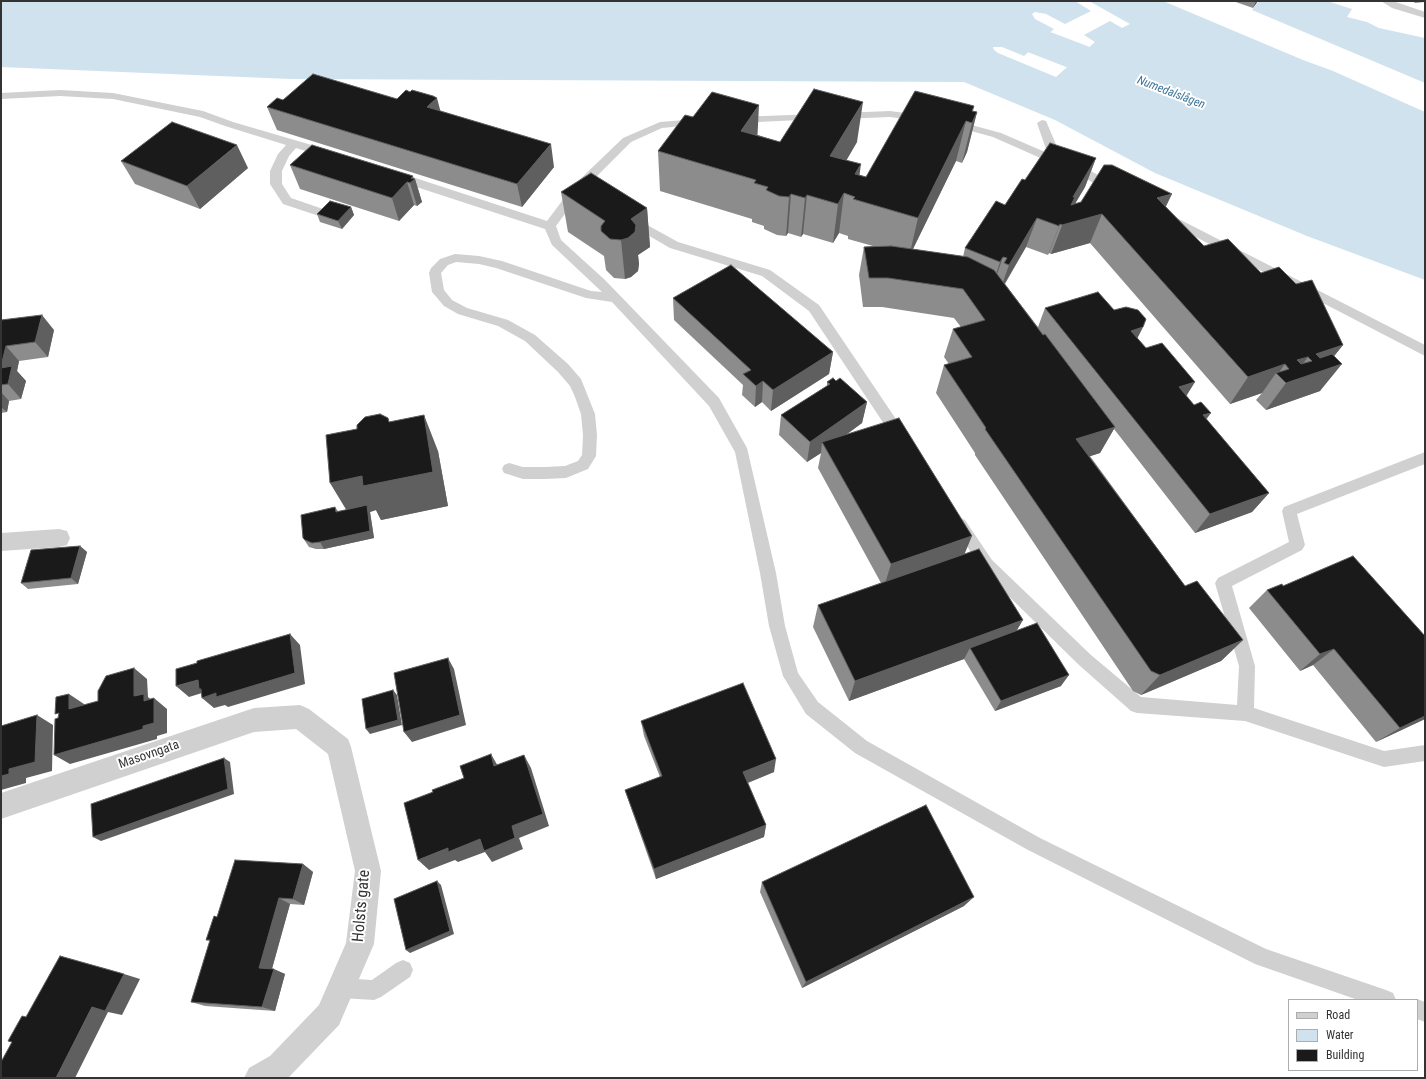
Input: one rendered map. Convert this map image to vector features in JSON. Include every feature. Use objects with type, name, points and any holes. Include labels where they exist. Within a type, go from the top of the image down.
[{"type":"street","points":[[1,542],[59,538]]},
{"type":"street","name":"Masovngata","points":[[1,806],[254,720],[300,717]]},
{"type":"street","name":"Holsts gate","points":[[259,1078],[280,1066],[329,1015],[360,944],[368,871],[338,748],[300,717]]},
{"type":"lane","points":[[1386,1],[1395,6],[1425,15]]},
{"type":"lane","points":[[1,96],[60,93],[113,96],[203,114],[229,124],[337,157]]},
{"type":"lane","points":[[727,120],[890,114],[929,119]]},
{"type":"lane","points":[[550,226],[578,188],[627,140],[660,125],[712,121]]},
{"type":"lane","points":[[944,121],[997,135],[1085,173],[1120,192]]},
{"type":"lane","points":[[1042,123],[1052,149],[1048,157]]},
{"type":"lane","points":[[294,144],[284,154],[276,171],[276,184],[287,201],[319,212]]},
{"type":"lane","points":[[388,173],[550,226]]},
{"type":"lane","points":[[578,188],[590,196]]},
{"type":"lane","points":[[616,211],[674,245],[766,273],[814,308],[907,447]]},
{"type":"lane","points":[[1162,215],[1425,351]]},
{"type":"lane","points":[[550,226],[556,242],[615,298],[714,402],[742,452],[768,573],[777,626],[790,676],[812,708],[861,747],[1034,844],[1262,957],[1383,999]]},
{"type":"lane","points":[[509,469],[522,473],[566,472],[583,465],[589,456],[590,435],[588,414],[582,397],[576,383],[563,368],[530,338],[503,323],[463,311],[448,303],[438,292],[435,273],[437,268],[449,260],[470,258],[498,264],[590,295],[615,298]]},
{"type":"lane","points":[[1245,713],[1247,666],[1223,583],[1297,545],[1289,511],[1425,458]]},
{"type":"lane","points":[[952,513],[987,565],[1085,660],[1137,705],[1245,713],[1384,759],[1425,754]]},
{"type":"lane","points":[[341,988],[374,990],[403,970]]},
{"type":"water","points":[[1,1],[1075,1],[1091,11],[1065,24],[1046,14],[1035,12],[1032,14],[1035,19],[1054,29],[1024,56],[1002,47],[993,47],[998,53],[1056,77],[1095,42],[1084,35],[1110,21],[1122,28],[1130,24],[1089,1],[1163,1],[1303,60],[1333,71],[1425,112],[1425,280],[1307,236],[1155,173],[1055,120],[964,82],[291,79],[1,67]]},
{"type":"water","points":[[1259,1],[1327,1],[1352,9],[1347,17],[1367,22],[1379,28],[1425,38],[1425,83],[1252,10]]},
{"type":"building","points":[[313,74],[397,99],[406,90],[410,92],[412,90],[433,96],[437,98],[427,107],[551,144],[517,184],[267,107],[277,98],[283,100]]},
{"type":"building","points":[[814,89],[863,102],[830,156],[861,164],[855,174],[866,177],[915,91],[974,106],[972,111],[977,112],[972,123],[966,121],[918,218],[853,199],[855,197],[844,193],[838,204],[807,195],[805,198],[791,194],[789,197],[779,196],[766,190],[768,187],[754,183],[756,180],[658,151],[685,115],[693,117],[712,92],[759,105],[741,131],[780,142]]},
{"type":"building","points":[[172,122],[237,145],[187,186],[121,161]]},
{"type":"building","points":[[1050,143],[1096,158],[1073,197],[1075,197],[1071,205],[1081,202],[1104,165],[1112,165],[1172,194],[1157,198],[1204,246],[1228,239],[1261,273],[1279,267],[1296,284],[1312,280],[1343,345],[1316,354],[1320,358],[1332,354],[1342,364],[1286,383],[1276,373],[1289,369],[1285,364],[1248,377],[1102,214],[1062,225],[1060,224],[1059,226],[1037,218],[1009,265],[1004,263],[1007,258],[1003,257],[1000,262],[965,248],[996,201],[1005,205],[1022,179],[1025,180]],"holes":[[[1308,357],[1312,361],[1301,364],[1297,360]]]},
{"type":"building","points":[[312,145],[413,176],[411,178],[415,179],[410,183],[407,182],[392,198],[290,165]]},
{"type":"building","points":[[591,173],[647,208],[631,219],[636,225],[635,232],[628,238],[621,240],[610,239],[601,231],[601,226],[605,221],[561,192]]},
{"type":"building","points":[[330,201],[351,207],[338,221],[317,214]]},
{"type":"building","points":[[891,246],[968,257],[994,270],[1043,335],[1045,334],[1115,427],[1076,439],[1185,586],[1197,581],[1243,640],[1160,675],[1151,671],[985,429],[986,428],[944,365],[972,357],[953,329],[985,320],[963,289],[888,278],[869,278],[864,247]]},
{"type":"building","points":[[731,265],[833,352],[773,390],[763,381],[756,386],[743,374],[751,370],[673,298]]},
{"type":"building","points":[[1098,292],[1114,310],[1126,307],[1138,310],[1146,319],[1143,327],[1131,331],[1146,348],[1162,343],[1195,382],[1179,387],[1194,405],[1201,402],[1211,413],[1203,415],[1269,493],[1210,514],[1045,308]]},
{"type":"building","points":[[42,315],[35,342],[6,346],[1,366],[1,320]]},
{"type":"building","points":[[12,366],[8,384],[1,385],[1,368]]},
{"type":"building","points":[[833,378],[836,381],[840,378],[867,402],[810,442],[781,415],[830,384],[827,382]]},
{"type":"building","points":[[380,414],[388,418],[389,422],[424,415],[433,472],[363,486],[362,476],[330,483],[326,435],[357,429],[357,425],[365,417]]},
{"type":"building","points":[[899,418],[972,536],[891,564],[822,442]]},
{"type":"building","points":[[367,505],[370,531],[312,543],[303,538],[301,515],[335,507],[336,512]]},
{"type":"building","points":[[80,546],[71,578],[21,583],[31,550]]},
{"type":"building","points":[[979,549],[1023,620],[855,681],[818,605]]},
{"type":"building","points":[[1353,556],[1425,636],[1425,716],[1400,728],[1334,649],[1320,654],[1267,590],[1282,584],[1283,586]]},
{"type":"building","points":[[1037,623],[1069,675],[1001,701],[970,648]]},
{"type":"building","points":[[290,634],[295,673],[216,697],[216,693],[202,698],[198,680],[176,686],[176,669],[197,663],[197,661]]},
{"type":"building","points":[[448,658],[460,715],[404,732],[394,673]]},
{"type":"building","points":[[134,668],[134,696],[144,694],[144,701],[154,698],[154,723],[143,726],[143,729],[54,755],[55,719],[58,718],[59,713],[55,714],[56,697],[69,694],[69,709],[98,701],[98,691],[106,676]]},
{"type":"building","points":[[743,683],[776,759],[743,772],[766,825],[654,869],[625,790],[662,776],[641,721]]},
{"type":"building","points":[[393,690],[398,720],[366,729],[362,699]]},
{"type":"building","points":[[37,715],[35,762],[9,769],[9,774],[1,776],[1,726]]},
{"type":"building","points":[[491,754],[494,766],[524,755],[543,814],[512,826],[515,838],[484,851],[480,839],[448,852],[448,848],[418,860],[404,803],[433,792],[432,790],[464,778],[460,766]]},
{"type":"building","points":[[224,758],[228,789],[93,837],[91,804]]},
{"type":"building","points":[[926,805],[974,897],[806,982],[762,882]]},
{"type":"building","points":[[235,860],[303,864],[293,899],[279,898],[259,968],[274,969],[262,1007],[191,1002],[210,940],[206,940],[214,916],[217,917]]},
{"type":"building","points":[[437,881],[450,931],[406,950],[394,899]]},
{"type":"building","points":[[60,956],[124,974],[105,1011],[92,1007],[56,1078],[1,1078],[1,1062],[12,1042],[8,1041],[22,1016],[26,1017]]},
{"type":"waterway","name":"Numedalslågen","points":[[917,1],[1039,42],[1156,87]]}]
